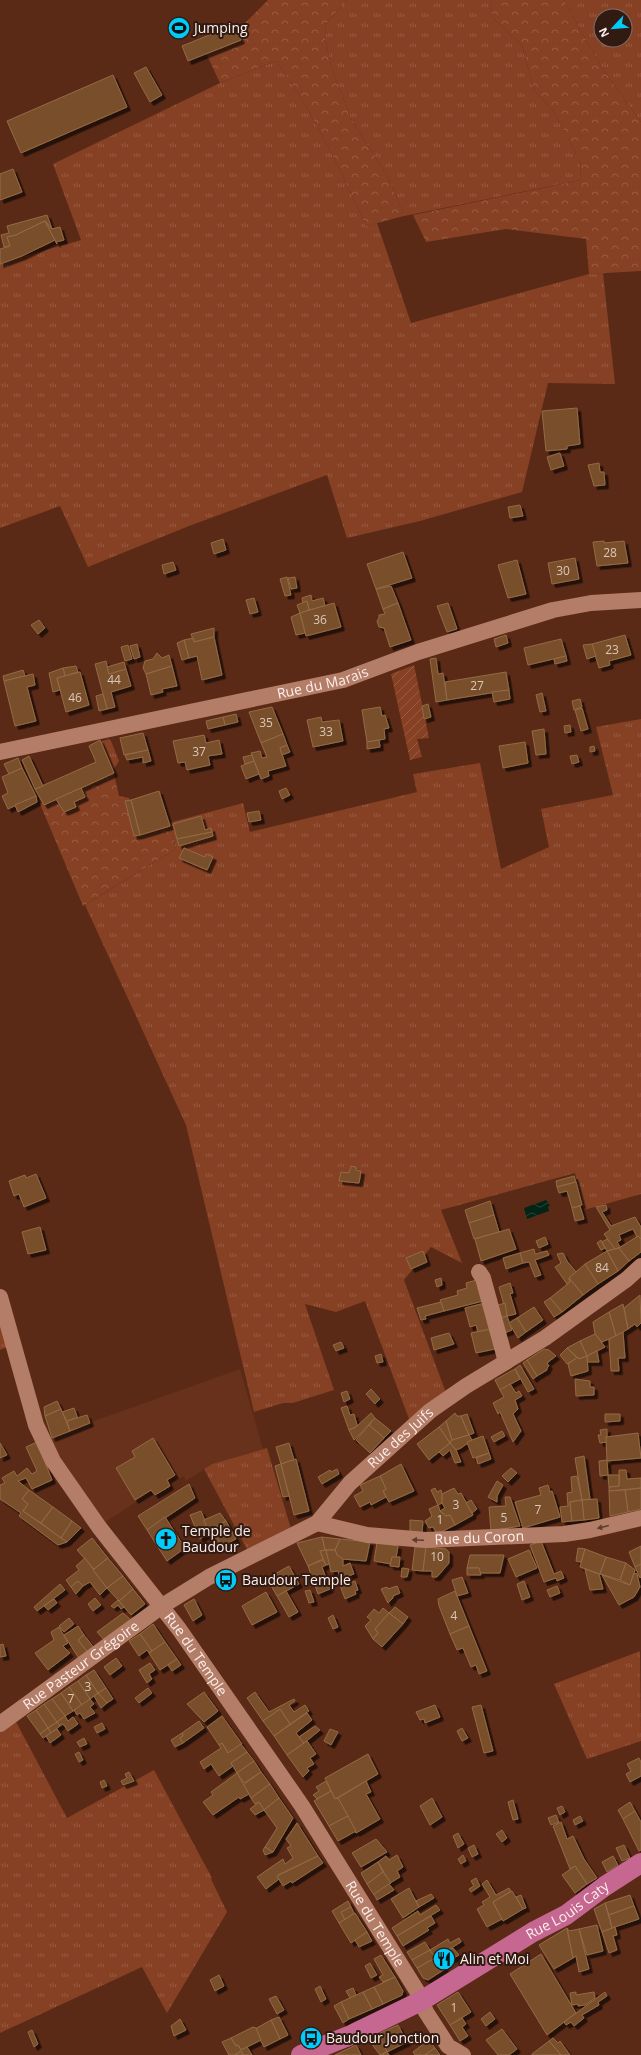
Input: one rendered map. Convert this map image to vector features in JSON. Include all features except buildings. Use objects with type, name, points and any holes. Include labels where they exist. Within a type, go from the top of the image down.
[{"type":"main road","name":"Rue Louis Caty","points":[[302,2055],[351,2035],[421,2001],[533,1932],[561,1918],[605,1886],[641,1863]]},
{"type":"street","name":"Rue du Marais","points":[[0,752],[343,680],[418,652],[553,610],[591,603],[641,600]]},
{"type":"street","name":"Rue des Juifs","points":[[162,1606],[209,1577],[317,1523],[350,1483],[430,1411],[545,1338],[627,1279],[641,1266]]},
{"type":"street","points":[[479,1272],[483,1278],[506,1362]]},
{"type":"street","name":"Rue du Temple","points":[[0,1297],[36,1425],[53,1461],[99,1527],[162,1606],[302,1806],[417,1991],[426,2012],[451,2050]]},
{"type":"street","name":"Rue du Coron","points":[[317,1523],[367,1535],[442,1540],[564,1534],[590,1530],[641,1518]]},
{"type":"street","name":"Rue Pasteur Grégoire","points":[[0,1724],[162,1606]]},
{"type":"street","points":[[451,2050],[463,2055]]},
{"type":"shaded area","points":[[240,1369],[263,1449],[212,1464],[186,1481],[184,1476],[176,1481],[174,1477],[104,1523],[72,1479],[49,1437]]},
{"type":"green space","points":[[268,0],[347,0],[326,24],[325,36],[331,66],[351,119],[389,179],[404,216],[366,226],[336,162],[314,120],[276,61],[220,83],[206,53],[241,39],[238,30]]},
{"type":"green space","points":[[347,0],[490,0],[493,18],[522,45],[534,90],[555,113],[580,162],[581,180],[404,216],[389,179],[351,119],[331,66],[325,36],[326,24]]},
{"type":"green space","points":[[490,0],[564,0],[602,68],[641,122],[641,271],[589,274],[586,239],[506,229],[426,242],[413,215],[581,180],[580,162],[555,113],[534,90],[522,45],[493,18]]},
{"type":"green space","points":[[564,0],[641,0],[641,122],[602,68]]},
{"type":"green space","points":[[276,61],[314,120],[336,162],[366,226],[377,223],[411,323],[589,274],[603,273],[615,384],[548,383],[522,492],[420,521],[347,538],[327,475],[189,526],[88,567],[60,506],[0,528],[0,263],[81,240],[53,164],[220,83]]},
{"type":"green space","points":[[414,665],[429,738],[417,739],[422,757],[410,760],[391,674]]},
{"type":"green space","points":[[641,719],[641,1194],[584,1210],[575,1173],[441,1210],[462,1263],[431,1247],[404,1280],[448,1398],[412,1427],[365,1301],[336,1312],[305,1304],[334,1390],[293,1403],[283,1403],[254,1412],[186,1125],[85,905],[176,849],[169,823],[243,803],[250,832],[417,792],[413,774],[480,763],[501,869],[549,847],[541,809],[613,795],[596,727]]},
{"type":"green space","points":[[109,739],[119,761],[113,770],[100,742]]},
{"type":"green space","points":[[113,770],[119,796],[129,798],[140,832],[169,823],[176,849],[83,906],[40,804]]},
{"type":"green space","points":[[0,1324],[7,1347],[0,1350]]},
{"type":"green space","points":[[267,1448],[291,1529],[248,1551],[204,1469],[212,1464]]},
{"type":"green space","points":[[640,1651],[641,1741],[587,1759],[554,1684]]},
{"type":"green space","points":[[13,1716],[67,1818],[154,1770],[212,1878],[211,1879],[227,1912],[167,2013],[142,1967],[0,2033],[0,1724]]},
{"type":"water","points":[[546,1200],[550,1205],[548,1207],[549,1211],[527,1219],[524,1208]]},
{"type":"place","name":"Jumping","points":[[179,28]]},
{"type":"place","name":"Temple de Baudour","points":[[166,1539]]},
{"type":"place","name":"Baudour Temple","points":[[226,1580]]},
{"type":"place","name":"Alin et Moi","points":[[444,1959]]},
{"type":"place","name":"Baudour Jonction","points":[[311,2038]]}]
